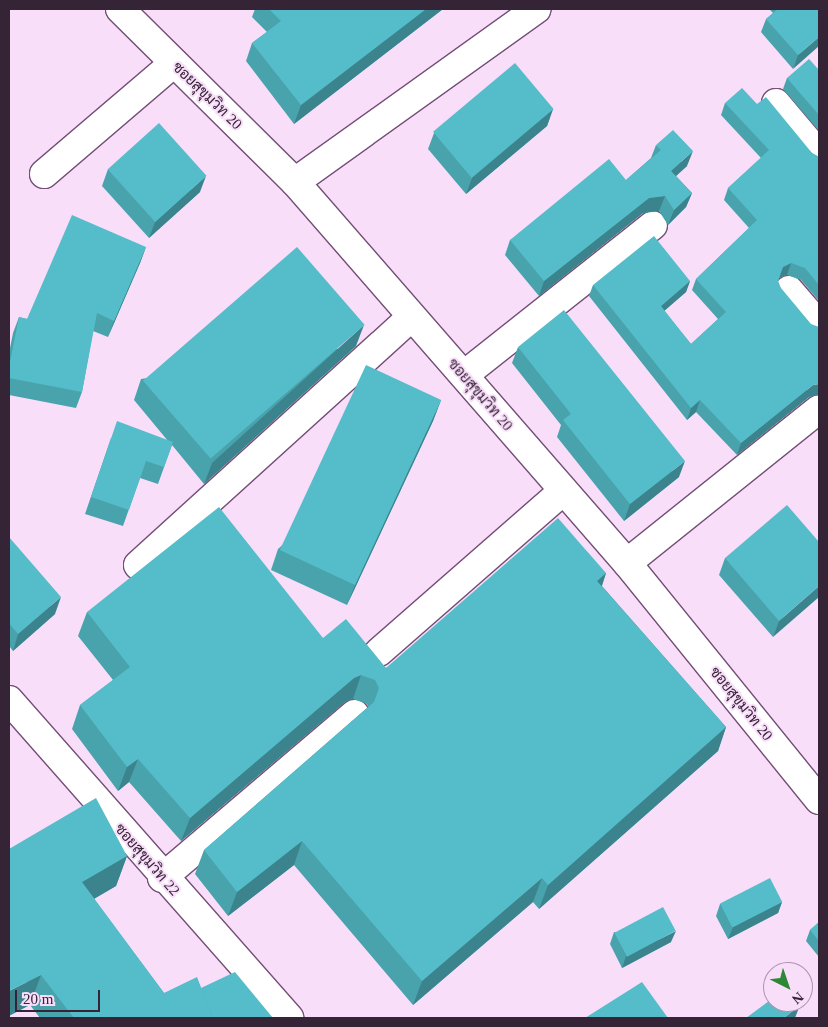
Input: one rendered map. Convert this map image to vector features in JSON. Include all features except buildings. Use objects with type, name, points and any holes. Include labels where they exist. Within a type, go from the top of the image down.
[{"type":"street","name":"ซอยสุขุมวิท 20","points":[[120,9],[296,182],[410,318],[464,375],[562,492],[627,563],[819,800]]},
{"type":"street","points":[[296,182],[537,9]]},
{"type":"street","points":[[44,174],[174,63]]},
{"type":"street","points":[[776,103],[819,154]]},
{"type":"street","points":[[464,375],[653,226]]},
{"type":"street","points":[[789,290],[819,325]]},
{"type":"street","points":[[138,565],[410,318]]},
{"type":"street","points":[[627,563],[819,409]]},
{"type":"street","points":[[379,652],[562,492]]},
{"type":"street","name":"ซอยสุขุมวิท 22","points":[[9,700],[162,878],[288,1018]]},
{"type":"street","points":[[162,878],[355,714]]}]
